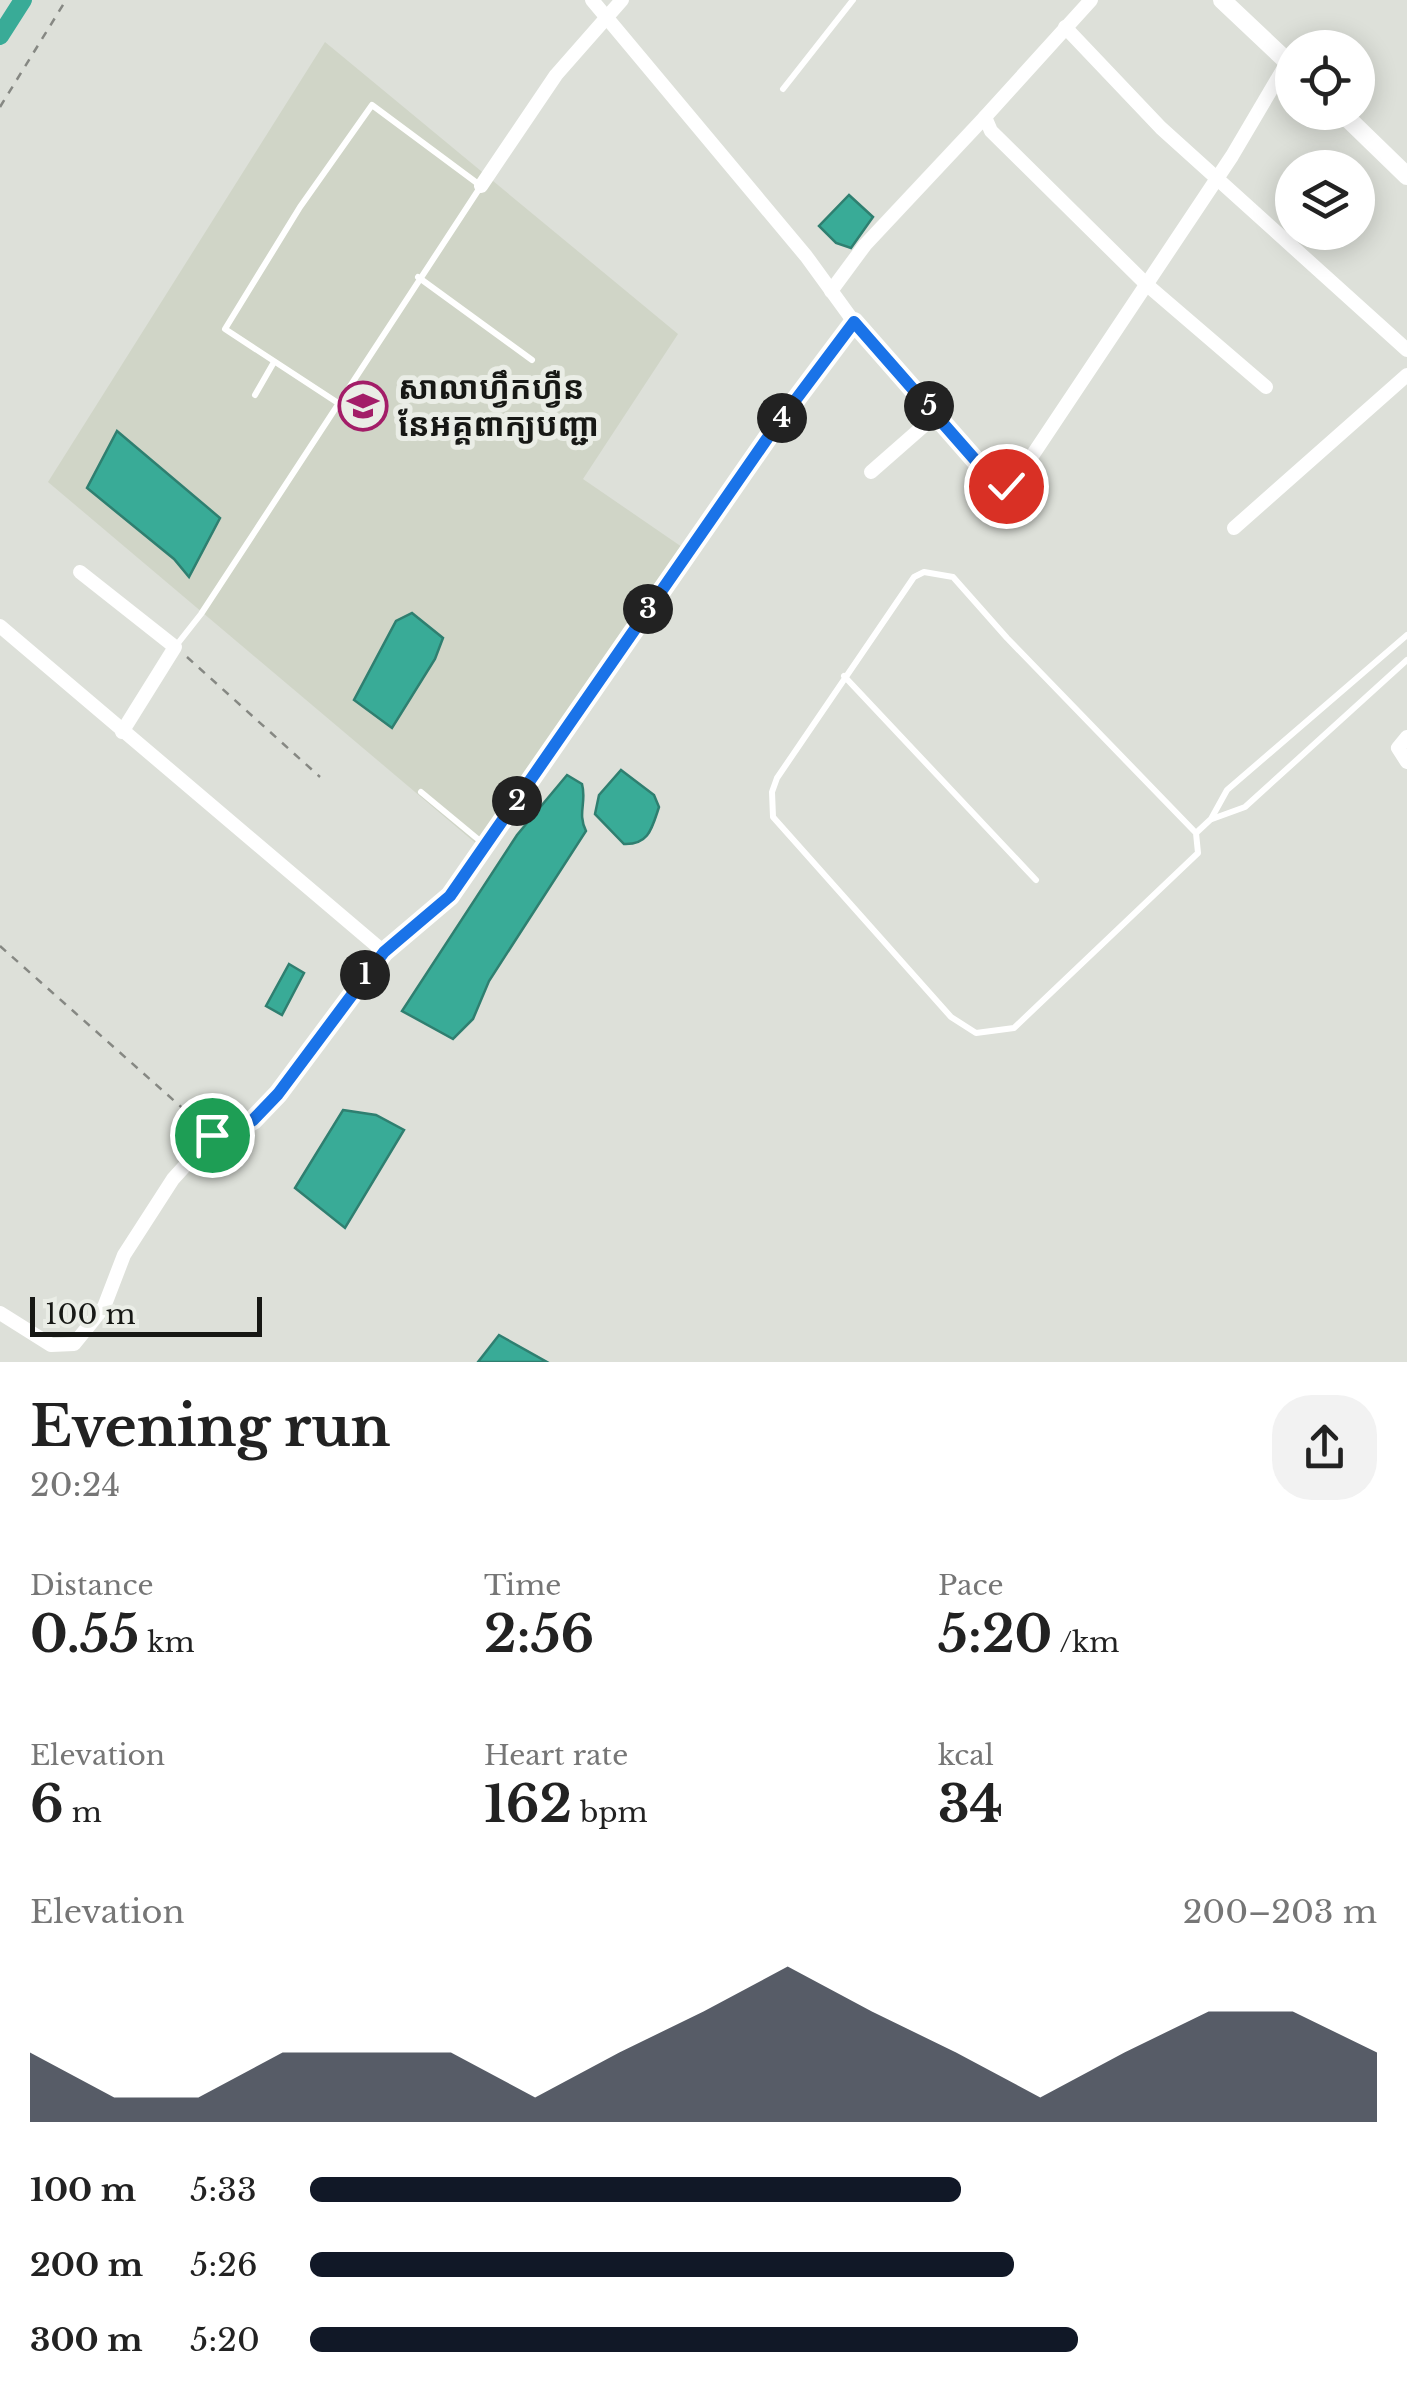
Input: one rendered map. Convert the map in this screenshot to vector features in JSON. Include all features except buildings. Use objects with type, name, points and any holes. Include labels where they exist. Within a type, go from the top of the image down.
[{"type":"street","points":[[592,0],[854,322],[998,486],[1006,486],[1028,462],[1275,87]]},
{"type":"street","points":[[481,186],[556,74],[622,0]]},
{"type":"street","points":[[831,291],[866,245],[1091,0]]},
{"type":"street","points":[[1222,0],[1275,49]]},
{"type":"street","points":[[1064,27],[1162,128],[1407,350]]},
{"type":"street","points":[[984,117],[991,131],[1146,284],[1266,386]]},
{"type":"street","points":[[1360,130],[1407,176]]},
{"type":"street","points":[[0,1313],[51,1344],[74,1344],[104,1307],[124,1255],[173,1179],[192,1158],[253,1120],[278,1094],[384,952],[450,896],[773,430],[854,322]]},
{"type":"street","points":[[1234,528],[1407,375]]},
{"type":"street","points":[[870,472],[936,415]]},
{"type":"street","points":[[80,572],[175,646],[122,732]]},
{"type":"street","points":[[0,626],[384,952]]},
{"type":"street","points":[[1407,738],[1398,748],[1407,762]]},
{"type":"lane","points":[[782,89],[853,0]]},
{"type":"lane","points":[[175,646],[338,402],[418,277],[481,186],[382,108],[372,106],[226,324],[227,332],[338,402]]},
{"type":"lane","points":[[418,277],[532,360]]},
{"type":"lane","points":[[255,396],[274,362]]},
{"type":"lane","points":[[924,572],[953,577],[1006,638],[1196,833],[1198,853],[1014,1028],[976,1032],[951,1016],[774,817],[772,792],[777,778],[844,676],[914,577],[924,572]]},
{"type":"lane","points":[[1196,833],[1211,819],[1227,790],[1407,635]]},
{"type":"lane","points":[[1211,819],[1245,807],[1407,660]]},
{"type":"lane","points":[[844,676],[1036,880]]},
{"type":"lane","points":[[421,792],[486,846]]},
{"type":"path","points":[[0,107],[66,0]]},
{"type":"path","points":[[175,646],[320,777]]},
{"type":"path","points":[[0,946],[218,1141]]},
{"type":"shaded area","name":"សាលាហ្វឹកហ្វឺន នែអគ្គពាក្យបញ្ជា","points":[[325,42],[678,334],[583,479],[682,547],[479,846],[48,482]]},
{"type":"shaded area","points":[[849,195],[873,217],[851,248],[836,243],[819,226]]},
{"type":"shaded area","points":[[117,431],[220,518],[189,577],[174,559],[87,488]]},
{"type":"shaded area","points":[[412,613],[443,638],[435,659],[392,728],[354,700],[396,621]]},
{"type":"shaded area","points":[[621,770],[654,795],[659,807],[648,834],[632,844],[624,844],[595,814],[599,795]]},
{"type":"shaded area","points":[[567,775],[582,784],[586,831],[489,981],[473,1019],[453,1039],[402,1011],[517,835]]},
{"type":"shaded area","points":[[289,964],[304,973],[282,1015],[266,1006]]},
{"type":"shaded area","points":[[343,1110],[376,1115],[404,1130],[345,1228],[295,1188]]},
{"type":"shaded area","points":[[499,1335],[547,1362],[478,1362]]},
{"type":"waterway","points":[[0,36],[23,0]]},
{"type":"place","name":"សាលាហ្វឹកហ្វឺន នែអគ្គពាក្យបញ្ជា","points":[[363,406]]},
{"type":"route","points":[[212,1135],[218,1141],[253,1120],[278,1094],[384,952],[450,896],[773,430],[854,322],[894,363],[998,486],[1006,486]]}]
